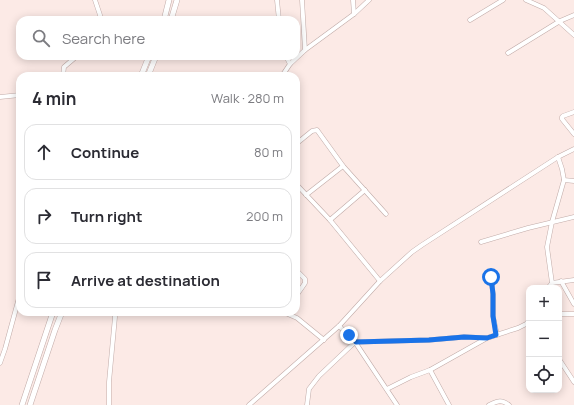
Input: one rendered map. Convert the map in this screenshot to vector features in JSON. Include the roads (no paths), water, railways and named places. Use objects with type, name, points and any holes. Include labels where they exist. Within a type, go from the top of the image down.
[{"type":"street","points":[[95,0],[100,16]]},
{"type":"street","points":[[165,16],[169,0]]},
{"type":"street","points":[[172,16],[177,0]]},
{"type":"street","points":[[278,0],[279,16]]},
{"type":"street","points":[[302,0],[305,50]]},
{"type":"street","points":[[353,0],[354,14]]},
{"type":"street","points":[[300,55],[354,14],[369,0]]},
{"type":"street","points":[[470,20],[503,0]]},
{"type":"street","points":[[526,0],[544,8],[574,35]]},
{"type":"street","points":[[508,53],[560,21],[574,15]]},
{"type":"street","points":[[62,72],[64,67],[72,60]]},
{"type":"street","points":[[143,72],[147,60]]},
{"type":"street","points":[[150,72],[154,60]]},
{"type":"street","points":[[288,60],[290,64]]},
{"type":"street","points":[[285,72],[294,60]]},
{"type":"street","points":[[0,97],[16,95]]},
{"type":"street","points":[[574,112],[563,116],[562,119],[574,134]]},
{"type":"street","points":[[300,140],[312,130],[317,130],[343,166],[386,214]]},
{"type":"street","points":[[249,405],[339,326],[380,281],[412,252],[558,157],[574,150]]},
{"type":"street","points":[[558,157],[564,180],[552,222],[548,247],[552,283],[574,280]]},
{"type":"street","points":[[306,195],[343,166]]},
{"type":"street","points":[[564,180],[574,181]]},
{"type":"street","points":[[300,188],[330,220],[380,281]]},
{"type":"street","points":[[330,220],[365,190]]},
{"type":"street","points":[[481,242],[574,217]]},
{"type":"street","points":[[300,274],[305,279],[305,283],[300,290]]},
{"type":"street","points":[[491,277],[493,316],[496,335]]},
{"type":"street","points":[[561,281],[574,304]]},
{"type":"street","points":[[0,363],[16,309]]},
{"type":"street","points":[[562,314],[574,314]]},
{"type":"street","points":[[22,405],[52,316]]},
{"type":"street","points":[[30,405],[60,316]]},
{"type":"street","points":[[109,405],[109,382],[115,316]]},
{"type":"street","points":[[292,316],[297,318],[324,340]]},
{"type":"street","points":[[387,389],[411,376],[430,370],[487,338],[522,326],[528,321]]},
{"type":"street","points":[[339,326],[356,342],[397,405]]},
{"type":"street","points":[[307,405],[310,389],[319,376],[356,342],[429,340],[464,337],[487,338]]},
{"type":"street","points":[[562,367],[574,382]]},
{"type":"street","points":[[430,370],[449,405]]},
{"type":"street","points":[[489,405],[497,401],[501,401],[509,405]]}]
